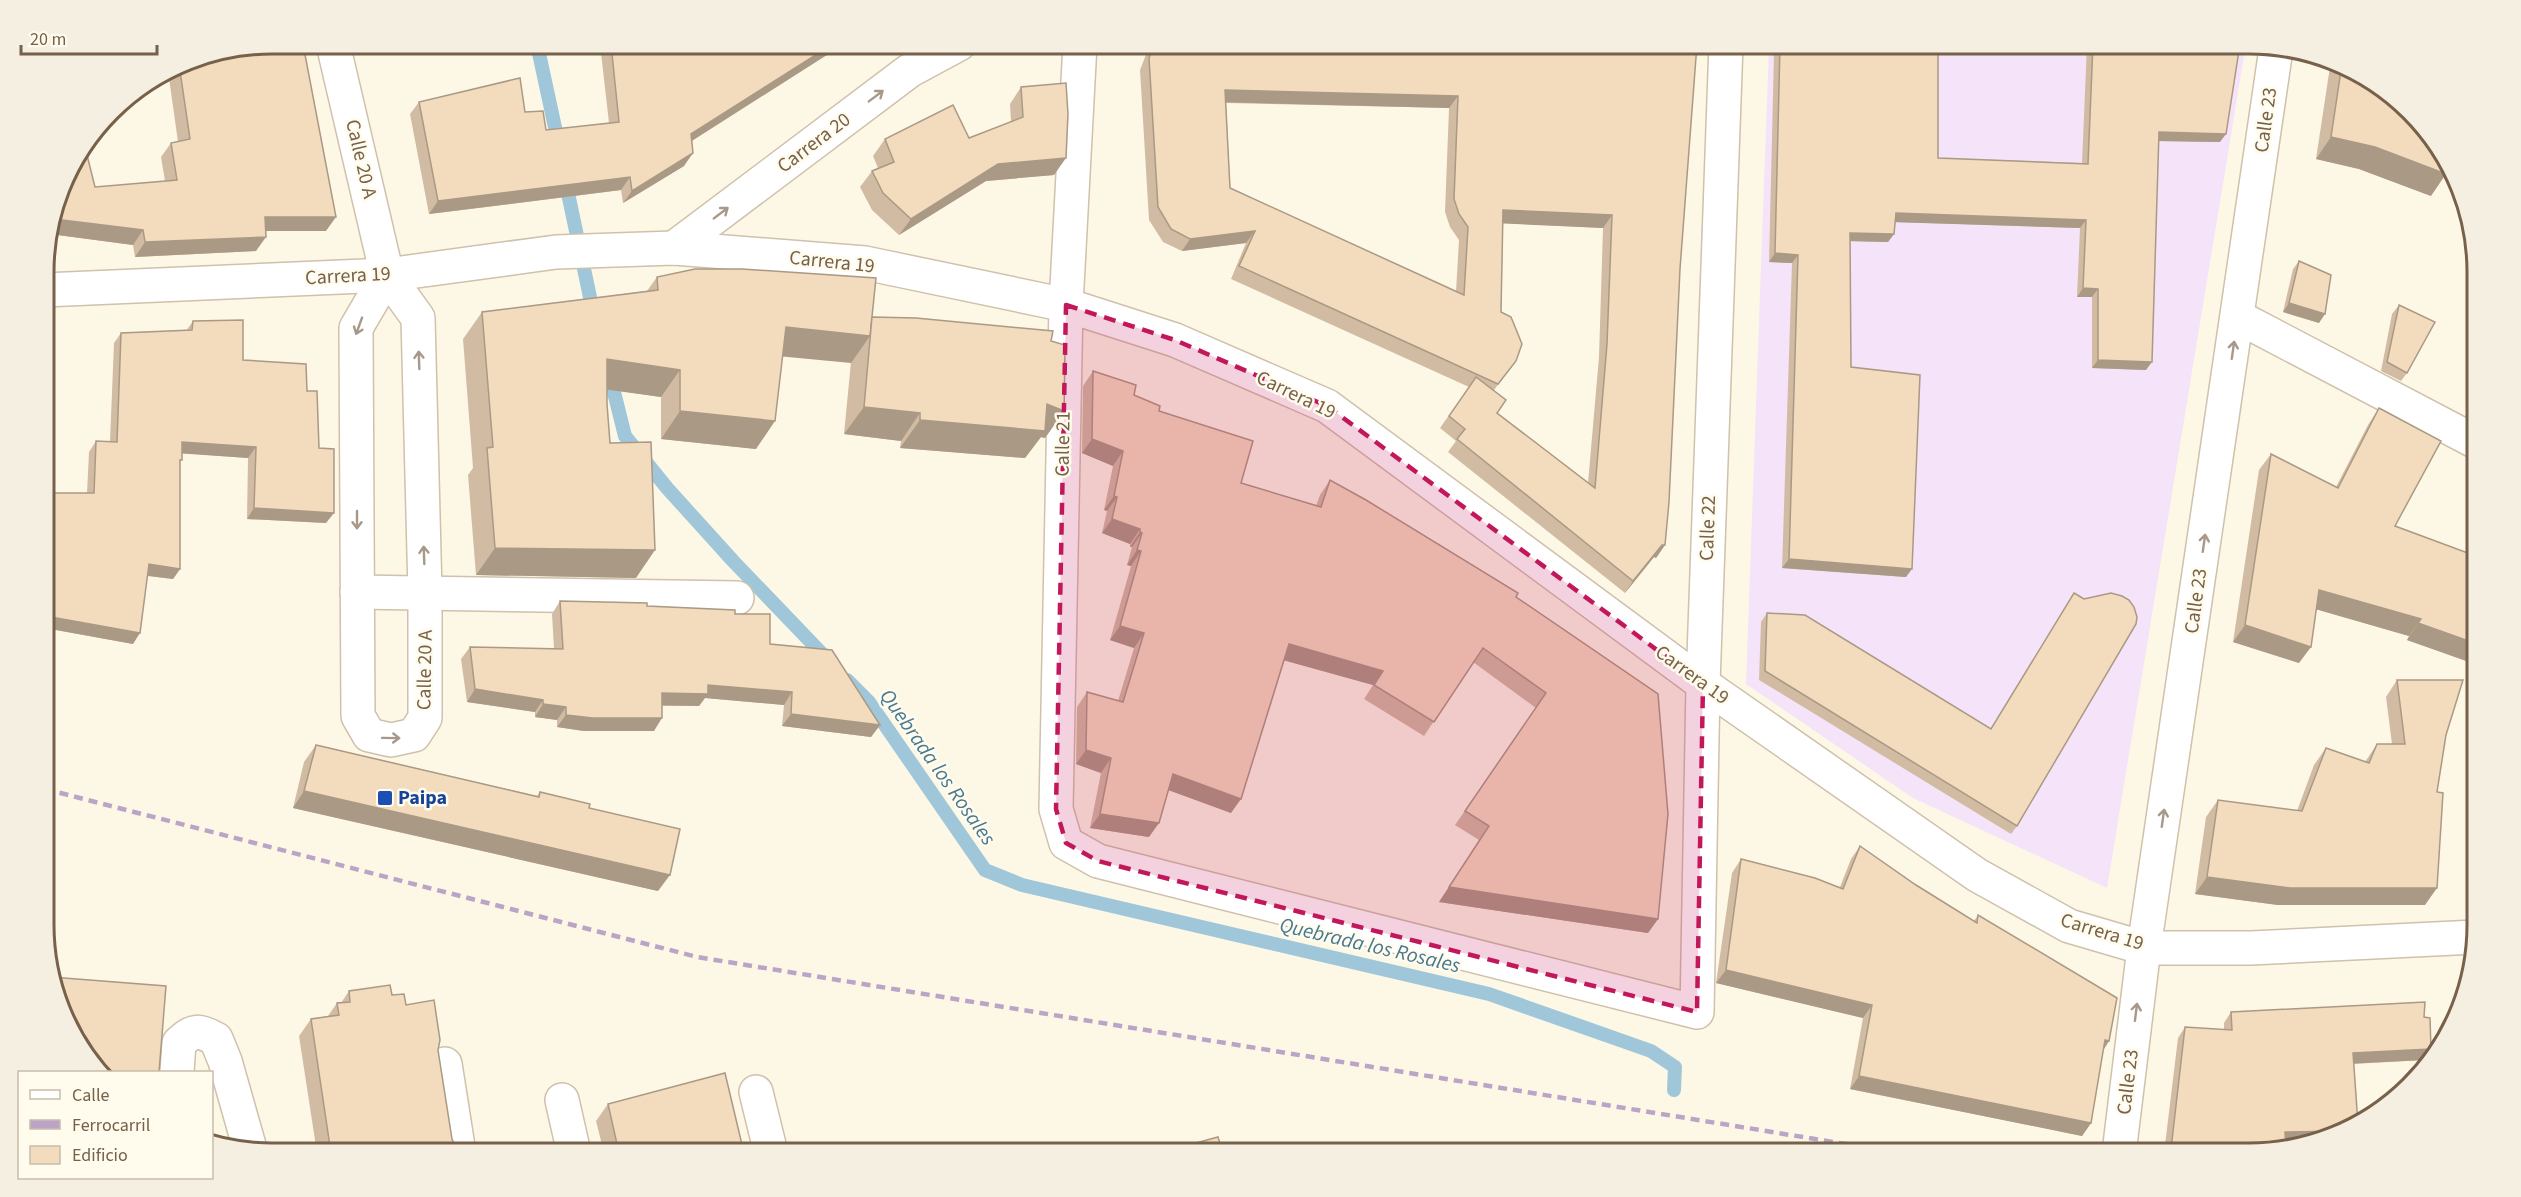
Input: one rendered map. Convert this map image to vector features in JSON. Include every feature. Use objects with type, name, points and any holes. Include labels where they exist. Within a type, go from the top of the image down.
[{"type":"street","name":"Calle 20 A","points":[[335,54],[387,275],[418,318],[425,593],[425,718],[414,735],[391,740],[369,735],[358,716],[356,328],[387,275]]},
{"type":"street","name":"Carrera 20","points":[[660,248],[909,71],[940,54]]},
{"type":"street","name":"Calle 21","points":[[1079,54],[1066,305],[1056,809],[1066,843],[1098,861],[1697,1012]]},
{"type":"street","name":"Calle 22","points":[[1697,1012],[1702,684],[1726,54]]},
{"type":"street","name":"Calle 23","points":[[2120,1143],[2144,948],[2275,56]]},
{"type":"street","name":"Carrera 19","points":[[54,290],[387,275],[556,252],[660,248],[865,263],[1066,305],[1175,340],[1327,406],[1702,684],[1977,875],[2069,926],[2144,948],[2251,948],[2467,937]]},
{"type":"street","points":[[2238,317],[2467,437]]},
{"type":"street","points":[[357,592],[737,598]]},
{"type":"street","points":[[177,1071],[179,1043],[190,1033],[202,1032],[216,1039],[225,1061],[248,1142]]},
{"type":"street","points":[[445,1065],[457,1143]]},
{"type":"street","points":[[756,1092],[769,1143]]},
{"type":"street","points":[[562,1100],[572,1143]]},
{"type":"highlighted area","points":[[1066,305],[1175,340],[1327,406],[1703,684],[1697,1012],[1098,861],[1066,843],[1056,809]]},
{"type":"shaded area","points":[[1769,54],[2244,54],[2107,888],[1913,798],[1746,684]]},
{"type":"building","points":[[258,54],[305,54],[336,217],[265,217],[266,237],[145,242],[143,230],[60,220],[76,175],[87,156],[95,187],[177,180],[171,143],[190,139],[180,74],[229,58]]},
{"type":"building","points":[[612,54],[817,54],[691,134],[693,153],[632,191],[630,177],[438,201],[419,102],[520,78],[525,112],[543,111],[546,130],[619,122]]},
{"type":"building","points":[[1150,54],[1696,54],[1680,269],[1665,545],[1662,545],[1633,581],[1457,439],[1465,429],[1449,416],[1476,377],[1506,400],[1497,413],[1595,488],[1607,344],[1612,215],[1503,210],[1501,312],[1511,317],[1522,344],[1516,361],[1498,384],[1239,266],[1255,231],[1190,239],[1171,229],[1158,207]],"holes":[[[1225,90],[1458,96],[1454,199],[1459,214],[1468,227],[1464,295],[1230,188]]]},
{"type":"building","points":[[1780,54],[1938,54],[1938,158],[2088,164],[2093,54],[2238,54],[2226,134],[2159,132],[2152,362],[2098,360],[2098,289],[2083,288],[2086,220],[1896,213],[1894,234],[1850,233],[1851,367],[1920,375],[1912,569],[1789,559],[1798,255],[1775,253]]},
{"type":"building","points":[[2341,74],[2358,83],[2393,108],[2422,139],[2444,173],[2375,147],[2331,137]]},
{"type":"building","points":[[1066,83],[1068,114],[1066,158],[998,164],[911,219],[883,193],[872,171],[894,162],[885,139],[953,105],[969,138],[1023,117],[1021,87]]},
{"type":"building","points":[[2299,261],[2331,275],[2325,314],[2289,303]]},
{"type":"building","points":[[695,269],[742,269],[876,278],[870,336],[786,327],[775,421],[680,411],[680,370],[607,359],[610,443],[651,442],[655,550],[495,548],[487,448],[493,447],[482,312],[658,290],[657,277]]},
{"type":"building","points":[[2399,305],[2435,322],[2407,373],[2387,362]]},
{"type":"building","points":[[872,317],[916,318],[1053,331],[1051,341],[1065,345],[1064,411],[1047,404],[1045,431],[920,420],[920,413],[864,407]]},
{"type":"building","points":[[243,320],[243,360],[306,364],[307,391],[317,391],[319,448],[334,449],[334,513],[254,508],[256,447],[182,442],[180,569],[149,564],[140,633],[54,618],[54,493],[94,493],[96,441],[117,442],[121,333],[192,330],[193,321]]},
{"type":"building","points":[[1093,371],[1136,385],[1134,395],[1160,406],[1159,411],[1253,441],[1241,483],[1321,507],[1330,480],[1518,593],[1516,597],[1658,694],[1668,814],[1658,919],[1449,887],[1489,826],[1465,811],[1546,693],[1483,648],[1434,722],[1374,685],[1383,671],[1289,644],[1241,799],[1173,774],[1159,823],[1100,814],[1111,758],[1086,750],[1087,692],[1123,702],[1144,633],[1120,626],[1141,551],[1137,550],[1142,533],[1140,529],[1112,519],[1123,451],[1092,439]]},
{"type":"building","points":[[2379,408],[2441,441],[2395,526],[2467,553],[2467,640],[2418,623],[2421,619],[2319,590],[2311,647],[2245,625],[2271,454],[2338,488]]},
{"type":"building","points":[[2074,593],[2084,599],[2111,593],[2122,596],[2134,607],[2137,617],[2136,624],[2017,826],[1765,671],[1767,613],[1805,615],[1991,729]]},
{"type":"building","points":[[560,601],[647,603],[647,606],[735,610],[735,614],[770,614],[770,644],[832,650],[880,725],[791,714],[792,692],[708,685],[708,694],[662,693],[662,718],[593,718],[566,715],[566,707],[543,704],[543,700],[475,689],[470,647],[563,649]]},
{"type":"building","points":[[2397,680],[2463,680],[2446,735],[2437,792],[2443,793],[2437,888],[2290,888],[2207,877],[2218,800],[2302,811],[2326,748],[2369,763],[2377,744],[2405,744]]},
{"type":"building","points":[[316,745],[539,797],[540,792],[590,804],[589,808],[680,829],[670,875],[304,791]]},
{"type":"building","points":[[1860,846],[1977,923],[1978,915],[2117,998],[2109,1041],[2105,1040],[2091,1123],[1859,1076],[1872,1005],[1726,970],[1741,859],[1815,878],[1843,889]]},
{"type":"building","points":[[60,978],[166,986],[159,1071],[110,1071],[76,1022]]},
{"type":"building","points":[[390,985],[392,995],[404,994],[406,1005],[434,1000],[440,1040],[438,1050],[454,1143],[330,1143],[311,1019],[339,1015],[337,1003],[350,1002],[349,991]]},
{"type":"building","points":[[2425,1002],[2424,1017],[2430,1018],[2431,1045],[2428,1049],[2353,1053],[2357,1114],[2333,1126],[2318,1131],[2285,1132],[2285,1140],[2263,1143],[2172,1143],[2185,1027],[2232,1030],[2231,1012]]},
{"type":"building","points":[[725,1073],[742,1143],[617,1143],[608,1104]]},
{"type":"building","points":[[1218,1137],[1220,1143],[1196,1143]]},
{"type":"waterway","name":"Quebrada los Rosales","points":[[539,54],[559,146]]},
{"type":"waterway","name":"Quebrada los Rosales","points":[[565,179],[594,316]]},
{"type":"waterway","name":"Quebrada los Rosales","points":[[609,372],[625,436],[667,488],[734,562],[830,662]]},
{"type":"waterway","name":"Quebrada los Rosales","points":[[847,680],[869,702],[985,870],[1022,885],[1489,994],[1651,1051],[1675,1067],[1674,1090]]},
{"type":"railway","points":[[54,791],[697,957],[1840,1143]]},
{"type":"place","name":"Paipa","points":[[385,798]]}]
